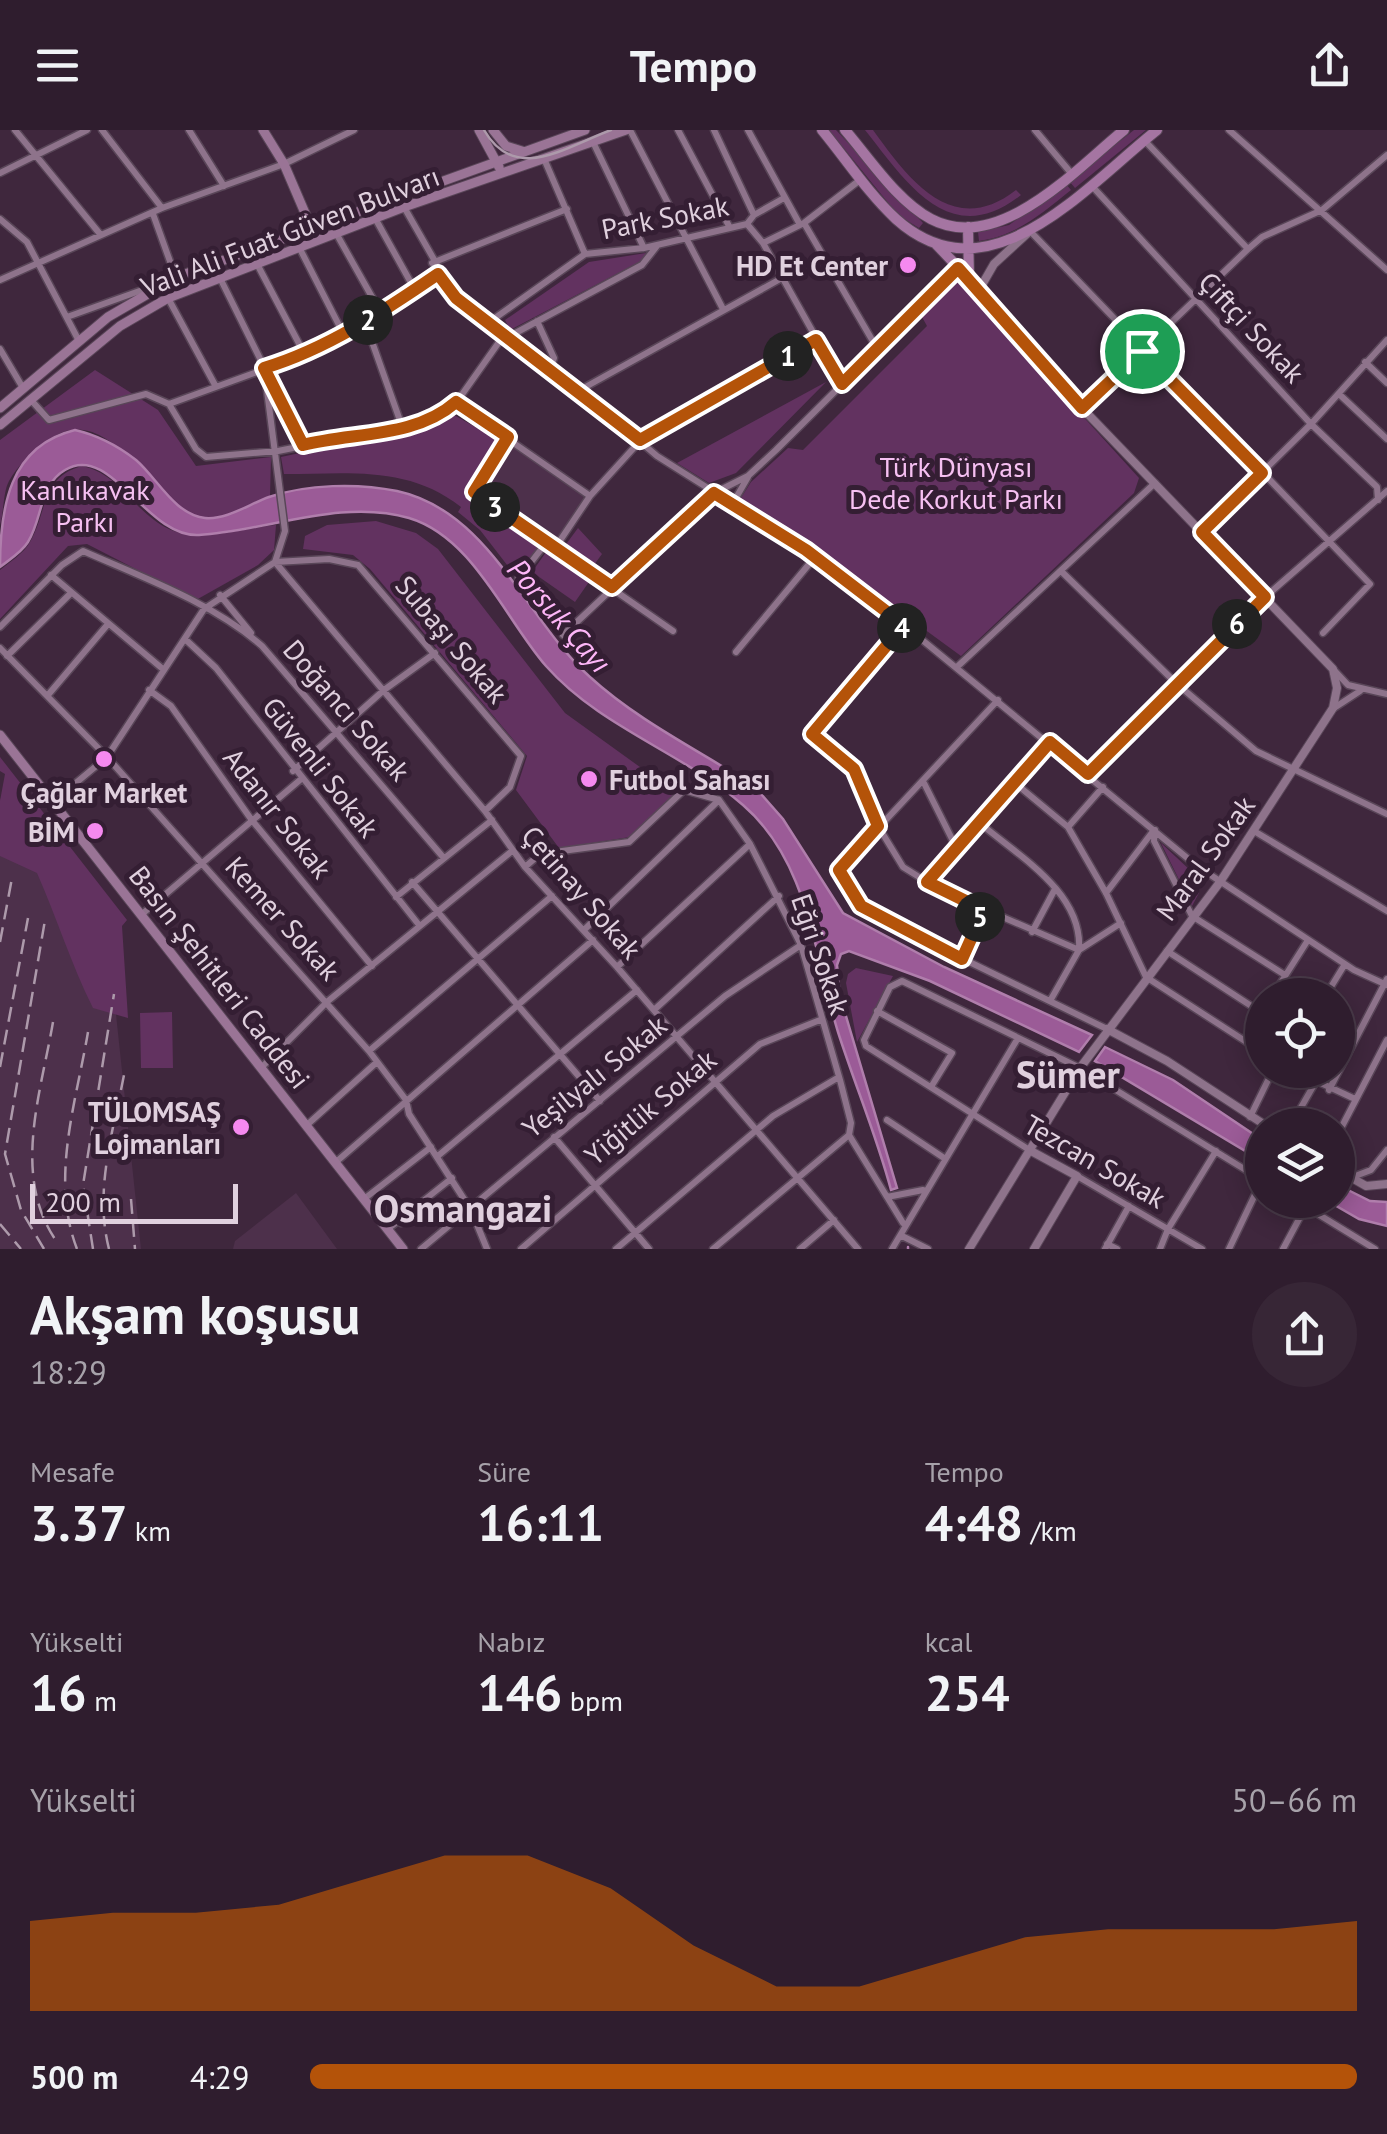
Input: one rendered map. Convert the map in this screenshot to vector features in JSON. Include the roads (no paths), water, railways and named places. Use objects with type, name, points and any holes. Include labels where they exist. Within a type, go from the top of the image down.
[{"type":"main road","points":[[263,130],[284,164],[311,228]]},
{"type":"main road","points":[[479,130],[502,168]]},
{"type":"main road","points":[[493,130],[516,151],[530,150]]},
{"type":"main road","name":"Vali Ali Fuat Güven Bulvarı","points":[[0,425],[120,326],[168,298],[502,168],[530,150],[571,132],[586,130]]},
{"type":"main road","name":"Vali Ali Fuat Güven Bulvarı","points":[[0,408],[108,317],[177,277],[311,228],[502,168],[546,161],[628,130]]},
{"type":"main road","points":[[822,130],[896,219],[930,241],[957,266]]},
{"type":"main road","points":[[845,130],[910,204],[932,220],[968,227],[1022,210],[1124,130]]},
{"type":"main road","points":[[930,241],[968,248],[1000,246],[1030,232],[1157,130]]},
{"type":"main road","points":[[502,141],[502,168]]},
{"type":"main road","points":[[930,241],[932,220]]},
{"type":"main road","points":[[968,227],[968,278]]},
{"type":"main road","name":"Basın Şehitleri Caddesi","points":[[0,735],[364,1199],[391,1227],[403,1249]]},
{"type":"street","points":[[15,130],[100,234]]},
{"type":"street","points":[[0,173],[87,130]]},
{"type":"street","points":[[102,130],[162,208]]},
{"type":"street","points":[[189,130],[224,186]]},
{"type":"street","points":[[0,280],[162,208],[284,164],[340,133],[354,130]]},
{"type":"street","points":[[628,130],[723,309]]},
{"type":"street","points":[[678,130],[729,226]]},
{"type":"street","points":[[714,130],[754,215]]},
{"type":"street","points":[[748,130],[784,198],[878,350]]},
{"type":"street","points":[[1035,130],[1071,172]]},
{"type":"street","points":[[1230,130],[1387,270]]},
{"type":"street","points":[[1144,140],[1248,249]]},
{"type":"street","points":[[593,142],[644,248]]},
{"type":"street","points":[[1082,408],[1262,237],[1322,210],[1387,155]]},
{"type":"street","points":[[546,161],[584,254]]},
{"type":"street","points":[[763,243],[802,223],[862,179]]},
{"type":"street","name":"Çiftçi Sokak","points":[[1090,184],[1312,424],[1377,487],[1378,500]]},
{"type":"street","points":[[747,224],[754,215],[784,198]]},
{"type":"street","points":[[404,207],[438,274],[456,298],[640,440],[815,557],[904,625],[1220,882],[1345,964],[1386,983],[1329,1090]]},
{"type":"street","points":[[432,263],[568,210]]},
{"type":"street","points":[[67,317],[177,277],[153,214]]},
{"type":"street","points":[[0,218],[28,242],[79,341]]},
{"type":"street","points":[[376,218],[415,290]]},
{"type":"street","name":"Park Sokak","points":[[488,323],[584,254],[644,248],[747,224],[763,243],[842,384]]},
{"type":"street","points":[[979,290],[994,264],[1030,232],[1370,584],[1322,633]]},
{"type":"street","points":[[336,233],[381,313]]},
{"type":"street","points":[[31,400],[48,420],[146,394],[169,404],[196,449],[206,457],[278,451],[403,429],[437,418],[456,402],[506,336],[642,266],[657,245]]},
{"type":"street","points":[[299,247],[342,333]]},
{"type":"street","points":[[256,262],[304,353]]},
{"type":"street","points":[[732,503],[748,476],[878,350],[957,266],[1082,408],[1348,685],[1387,694]]},
{"type":"street","points":[[169,404],[304,353],[381,313],[438,274]]},
{"type":"street","points":[[220,276],[303,445]]},
{"type":"street","points":[[580,390],[782,278]]},
{"type":"street","points":[[168,298],[215,385]]},
{"type":"street","points":[[538,320],[554,358],[550,369]]},
{"type":"street","points":[[364,322],[403,429]]},
{"type":"street","points":[[555,548],[590,496],[640,440],[816,340]]},
{"type":"street","points":[[1202,532],[1312,424],[1386,342]]},
{"type":"street","points":[[0,349],[23,388]]},
{"type":"street","points":[[1365,362],[1387,383]]},
{"type":"street","points":[[53,802],[107,757],[204,609],[220,595],[263,574],[275,562],[285,530],[278,488],[278,451],[264,368]]},
{"type":"street","points":[[1339,394],[1387,439]]},
{"type":"street","points":[[456,402],[590,496]]},
{"type":"street","points":[[508,437],[474,492],[672,632]]},
{"type":"street","points":[[564,635],[714,493],[748,476]]},
{"type":"street","points":[[958,667],[1154,483]]},
{"type":"street","points":[[1088,774],[1265,597],[1386,492]]},
{"type":"street","points":[[518,579],[546,543]]},
{"type":"street","name":"Doğancı Sokak","points":[[51,575],[83,552],[244,630],[336,730],[443,857]]},
{"type":"street","points":[[736,652],[815,557]]},
{"type":"street","name":"Subaşı Sokak","points":[[275,562],[328,558],[358,565],[435,654],[521,756],[510,786],[485,811]]},
{"type":"street","name":"Çetinay Sokak","points":[[275,562],[485,811],[524,867],[618,967],[858,1249]]},
{"type":"street","points":[[1061,571],[1176,683],[1256,750],[1387,814]]},
{"type":"street","points":[[0,628],[51,575],[164,670]]},
{"type":"street","points":[[8,656],[70,594]]},
{"type":"street","points":[[220,595],[262,646]]},
{"type":"street","points":[[48,695],[108,624]]},
{"type":"street","points":[[904,625],[812,734],[854,769],[878,826],[903,866],[984,910],[1079,950]]},
{"type":"street","name":"Güvenli Sokak","points":[[185,639],[203,653],[300,780],[419,925]]},
{"type":"street","name":"Kemer Sokak","points":[[0,648],[107,757],[370,1051],[439,1155],[487,1249]]},
{"type":"street","points":[[293,771],[384,690],[435,654]]},
{"type":"street","points":[[1333,668],[1337,688],[1334,708]]},
{"type":"street","name":"Adanır Sokak","points":[[148,690],[171,706],[252,819],[372,966]]},
{"type":"street","points":[[1334,708],[1360,690]]},
{"type":"street","points":[[998,700],[839,870],[861,906],[1107,1028],[1168,1061],[1245,1114]]},
{"type":"street","name":"Maral Sokak","points":[[969,1249],[1080,1068],[1220,882],[1334,708]]},
{"type":"street","points":[[927,882],[1050,742]]},
{"type":"street","points":[[141,915],[201,860],[300,780]]},
{"type":"street","points":[[923,781],[957,849]]},
{"type":"street","points":[[1014,783],[1068,826],[1146,976],[1244,1040]]},
{"type":"street","points":[[1068,826],[1103,786]]},
{"type":"street","points":[[524,867],[540,854],[629,842],[684,790],[718,800],[584,930]]},
{"type":"street","name":"Eğri Sokak","points":[[718,800],[750,844],[801,945],[851,1123],[850,1135]]},
{"type":"street","points":[[396,897],[492,820]]},
{"type":"street","points":[[981,824],[1056,888],[1079,922],[1079,950]]},
{"type":"street","points":[[1106,893],[1155,828]]},
{"type":"street","points":[[1155,828],[1154,841],[1192,916],[1285,975]]},
{"type":"street","points":[[1254,831],[1387,910]]},
{"type":"street","points":[[618,967],[750,844]]},
{"type":"street","points":[[262,1066],[328,1001],[512,851]]},
{"type":"street","points":[[412,882],[600,1102]]},
{"type":"street","points":[[1032,932],[1056,888]]},
{"type":"street","points":[[370,1051],[552,896]]},
{"type":"street","points":[[654,1010],[779,896]]},
{"type":"street","points":[[962,959],[984,910]]},
{"type":"street","points":[[1050,1001],[1079,950],[1121,923]]},
{"type":"street","points":[[336,1162],[593,940]]},
{"type":"street","points":[[1283,978],[1308,940]]},
{"type":"street","name":"Yeşilyalı Sokak","points":[[421,1249],[725,996],[801,945]]},
{"type":"street","points":[[1166,950],[1245,1001]]},
{"type":"street","points":[[1336,978],[1345,964]]},
{"type":"street","points":[[931,1086],[952,1053],[877,1010],[890,987],[902,981],[1080,1068],[1245,1169]]},
{"type":"street","points":[[439,1155],[637,990]]},
{"type":"street","name":"Tezcan Sokak","points":[[877,1010],[864,1040],[866,1046],[1031,1151],[1202,1249]]},
{"type":"street","name":"Yiğitlik Sokak","points":[[522,1249],[592,1184],[760,1044],[820,1020]]},
{"type":"street","points":[[892,1249],[924,1189],[1018,1038]]},
{"type":"street","points":[[1351,1108],[1387,1040]]},
{"type":"street","points":[[308,1124],[377,1062]]},
{"type":"street","points":[[616,1249],[756,1129],[839,1077]]},
{"type":"street","points":[[1325,1088],[1355,1099]]},
{"type":"street","points":[[887,1120],[944,1158]]},
{"type":"street","points":[[713,1249],[796,1176],[850,1135],[904,1224]]},
{"type":"street","points":[[554,1138],[649,1249]]},
{"type":"street","points":[[364,1199],[431,1147]]},
{"type":"street","points":[[1355,1176],[1371,1170],[1387,1150]]},
{"type":"street","points":[[1160,1249],[1216,1151]]},
{"type":"street","points":[[1034,1249],[1077,1176]]},
{"type":"street","points":[[391,1227],[452,1178]]},
{"type":"street","points":[[1355,1180],[1366,1186],[1387,1184]]},
{"type":"street","points":[[887,1197],[924,1189]]},
{"type":"street","points":[[391,1227],[468,1206]]},
{"type":"street","points":[[1117,1249],[1106,1247],[1129,1206]]},
{"type":"street","points":[[1229,1249],[1245,1216]]},
{"type":"street","points":[[1282,1249],[1299,1218]]},
{"type":"street","points":[[1326,1218],[1376,1249]]},
{"type":"street","points":[[800,1249],[834,1220]]},
{"type":"street","points":[[902,1236],[928,1249]]},
{"type":"tram line","points":[[484,130],[496,146],[510,155],[526,158],[559,152],[611,130]]},
{"type":"railway","points":[[0,942],[12,878]]},
{"type":"railway","points":[[0,1067],[28,918]]},
{"type":"railway","points":[[44,1249],[21,1210],[5,1154],[45,920]]},
{"type":"railway","points":[[93,1249],[83,1185],[114,994]]},
{"type":"railway","points":[[53,1022],[37,1106],[32,1163],[43,1217],[57,1242]]},
{"type":"railway","points":[[77,1249],[69,1222],[65,1168],[88,1032]]},
{"type":"railway","points":[[109,1249],[104,1183],[124,1075]]},
{"type":"railway","points":[[131,1199],[135,1249]]},
{"type":"railway","points":[[0,1224],[21,1249]]},
{"type":"place","name":"HD Et Center","points":[[908,265]]},
{"type":"place","name":"Çağlar Market","points":[[104,759]]},
{"type":"place","name":"Futbol Sahası","points":[[589,779]]},
{"type":"place","name":"BİM","points":[[95,831]]},
{"type":"place","name":"TÜLOMSAŞ Lojmanları","points":[[241,1127]]},
{"type":"district","name":"Sümer","points":[[1068,1073]]},
{"type":"district","name":"Osmangazi","points":[[463,1207]]},
{"type":"park label","name":"Türk Dünyası Dede Korkut Parkı","points":[[956,482]]},
{"type":"park label","name":"Kanlıkavak Parkı","points":[[85,505]]},
{"type":"water label","name":"Porsuk Çayı","points":[[560,615]]}]
